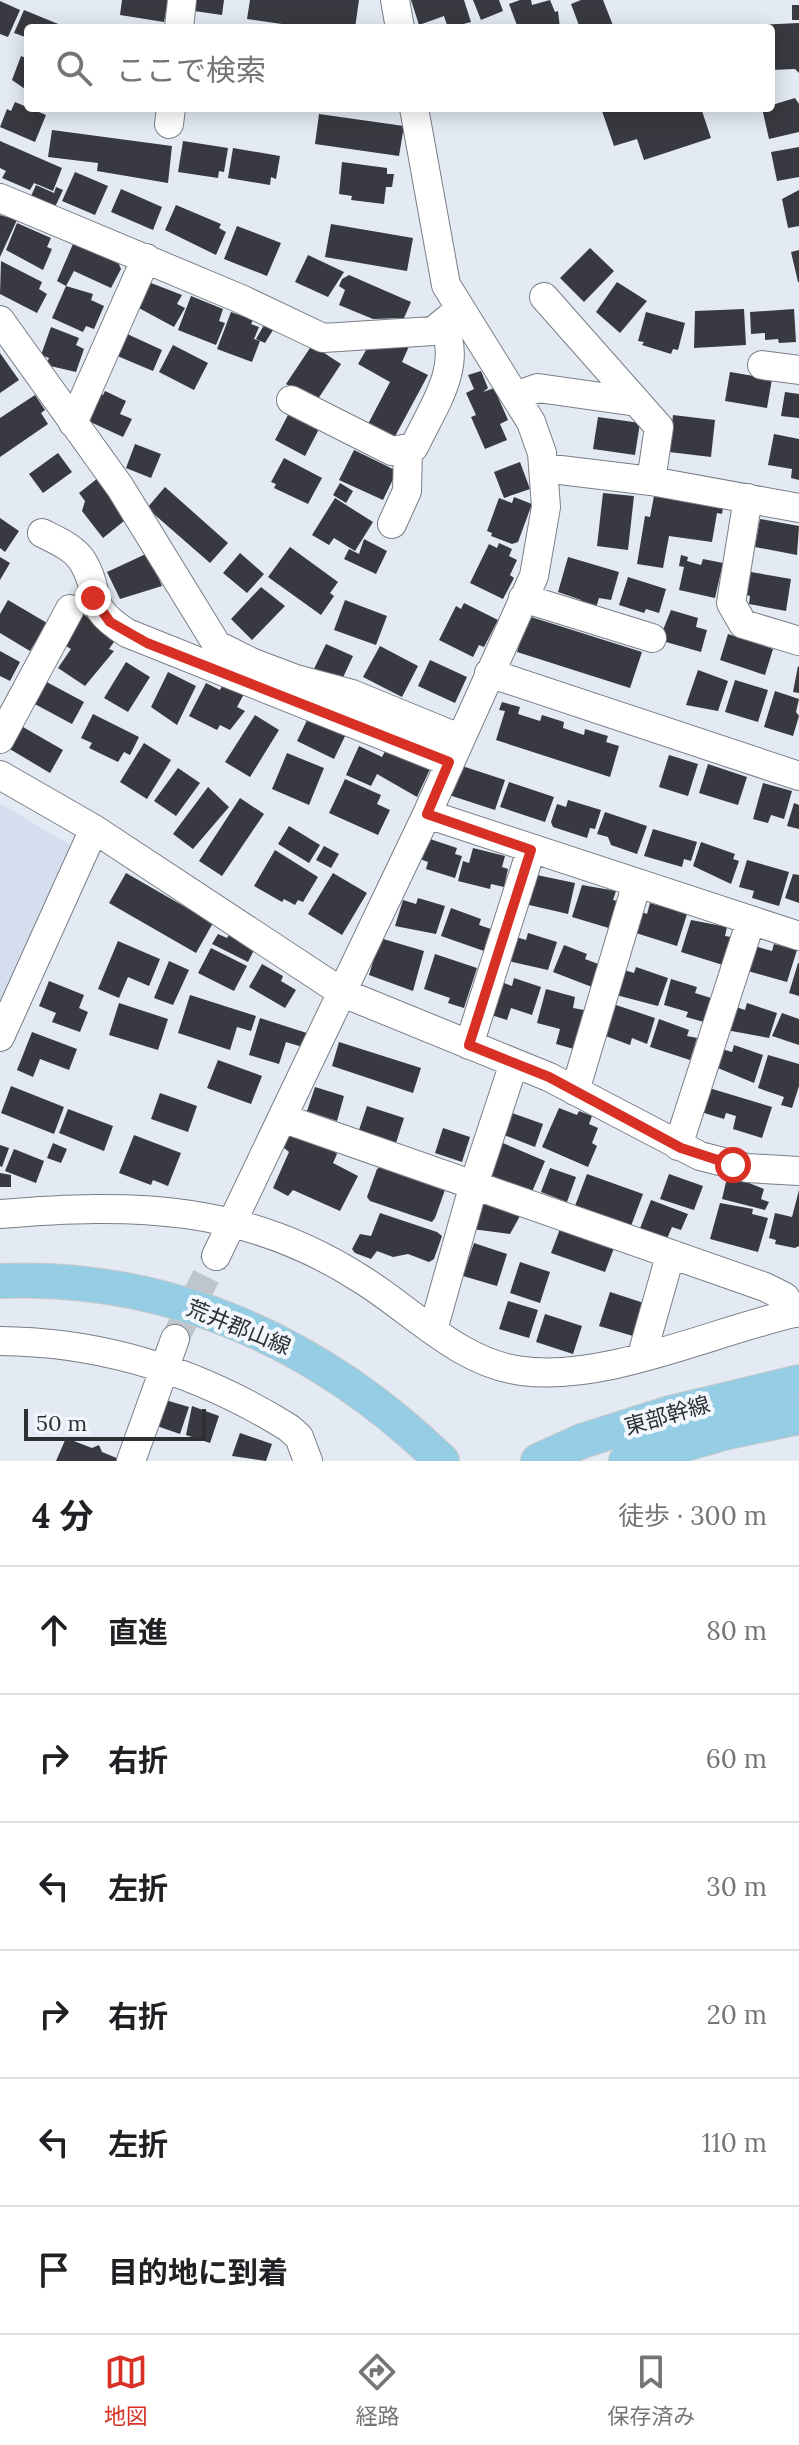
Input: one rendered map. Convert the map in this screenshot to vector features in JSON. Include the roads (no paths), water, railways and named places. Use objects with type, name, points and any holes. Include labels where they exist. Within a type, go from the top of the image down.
[{"type":"main road","name":"荒井郡山線","points":[[0,1281],[91,1284],[214,1312],[322,1364],[403,1423],[442,1461]]},
{"type":"main road","name":"東部幹線","points":[[538,1461],[582,1441],[670,1413],[799,1382]]},
{"type":"main road","name":"東部幹線","points":[[626,1461],[799,1417]]},
{"type":"street","points":[[179,24],[182,0]]},
{"type":"street","points":[[395,0],[399,24]]},
{"type":"street","points":[[291,400],[392,451],[408,450],[414,447],[451,367],[451,316],[415,112]]},
{"type":"street","points":[[0,198],[146,258],[323,338],[433,331],[451,316]]},
{"type":"street","points":[[73,423],[146,258]]},
{"type":"street","points":[[544,297],[659,427],[651,481]]},
{"type":"street","points":[[216,1256],[427,814],[534,576],[546,507],[544,468],[538,440],[515,396],[451,316]]},
{"type":"street","points":[[0,320],[120,487],[217,645],[296,679],[352,694],[454,750]]},
{"type":"street","points":[[762,365],[799,370]]},
{"type":"street","points":[[515,396],[538,388],[637,402]]},
{"type":"street","points":[[392,524],[407,491],[408,450]]},
{"type":"street","points":[[544,468],[651,481],[799,508]]},
{"type":"street","points":[[748,498],[731,603],[743,624],[799,641]]},
{"type":"street","points":[[42,533],[78,555],[86,570],[95,604],[110,622],[127,633],[454,750]]},
{"type":"street","points":[[523,598],[652,638]]},
{"type":"street","points":[[0,739],[70,609]]},
{"type":"street","points":[[489,673],[799,776]]},
{"type":"street","points":[[0,775],[94,829],[343,993],[514,1063],[575,1091],[678,1146],[719,1162],[797,1164]]},
{"type":"street","points":[[427,814],[799,936]]},
{"type":"street","points":[[0,1037],[94,829]]},
{"type":"street","points":[[469,1045],[531,850]]},
{"type":"street","points":[[575,1091],[637,883]]},
{"type":"street","points":[[678,1146],[751,920]]},
{"type":"street","points":[[433,1330],[474,1184],[514,1063]]},
{"type":"street","points":[[0,1214],[129,1207],[189,1212],[231,1221],[347,1270],[468,1353],[524,1371],[574,1371],[797,1312],[779,1293],[282,1118]]},
{"type":"street","points":[[642,1355],[670,1256]]},
{"type":"street","points":[[131,1461],[175,1339]]},
{"type":"street","points":[[0,1341],[48,1342],[165,1366],[289,1428],[299,1437],[308,1461]]},
{"type":"tunnel","points":[[175,1339],[216,1256]]}]
